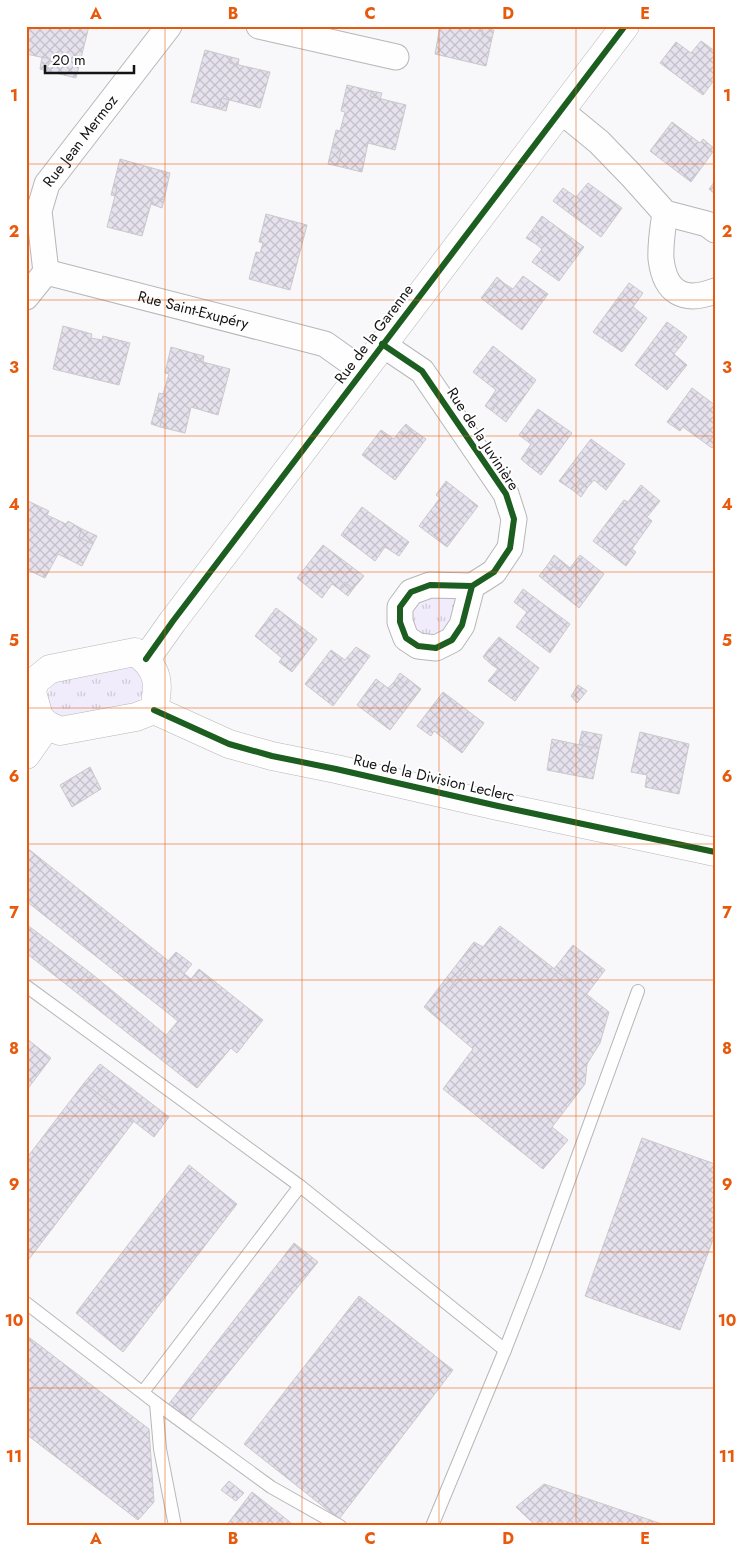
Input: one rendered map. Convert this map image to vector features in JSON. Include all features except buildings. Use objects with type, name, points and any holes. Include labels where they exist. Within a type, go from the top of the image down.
[{"type":"street","name":"Rue Jean Mermoz","points":[[46,272],[39,211],[47,184],[169,26]]},
{"type":"street","points":[[259,26],[396,57]]},
{"type":"street","name":"Rue de la Garenne","points":[[146,659],[173,620],[625,26]]},
{"type":"street","points":[[560,110],[605,149],[664,213],[707,224],[715,230]]},
{"type":"street","points":[[664,213],[661,258],[665,276],[674,290],[686,297],[707,301]]},
{"type":"street","points":[[26,297],[46,272]]},
{"type":"street","name":"Rue Saint-Exupéry","points":[[46,272],[325,344],[363,371]]},
{"type":"street","name":"Rue de la Juvinière","points":[[382,344],[422,371],[506,494],[514,519],[510,548],[494,572],[472,586]]},
{"type":"street","points":[[136,652],[146,659],[156,674],[158,688],[154,710],[136,716],[60,731],[47,725],[39,717],[32,692],[31,679],[50,668],[136,652]]},
{"type":"street","name":"Rue de la Division Leclerc","points":[[154,710],[229,744],[272,756],[336,768],[498,806],[715,852]]},
{"type":"street","points":[[26,755],[47,725]]},
{"type":"lane","points":[[26,986],[300,1186],[505,1350]]},
{"type":"lane","points":[[432,1526],[537,1268],[638,991]]},
{"type":"lane","points":[[143,1392],[300,1186]]},
{"type":"lane","points":[[26,1303],[156,1403],[271,1487],[340,1526]]},
{"type":"lane","points":[[156,1403],[160,1449],[174,1526]]},
{"type":"green space","points":[[459,596],[452,626],[445,633],[429,636],[415,626],[413,618],[414,608],[421,598]]},
{"type":"green space","points":[[123,666],[130,668],[141,676],[143,682],[142,694],[133,705],[66,718],[54,713],[48,704],[48,693],[54,682]]},
{"type":"cycle path","points":[[146,659],[625,26]]},
{"type":"cycle path","points":[[382,344],[422,371],[506,494],[514,519],[510,548],[494,572],[472,586],[430,585],[411,592],[400,607],[400,622],[406,638],[418,646],[436,648],[452,640],[462,625],[472,586]]},
{"type":"cycle path","points":[[154,710],[229,744],[272,756],[715,852]]}]
